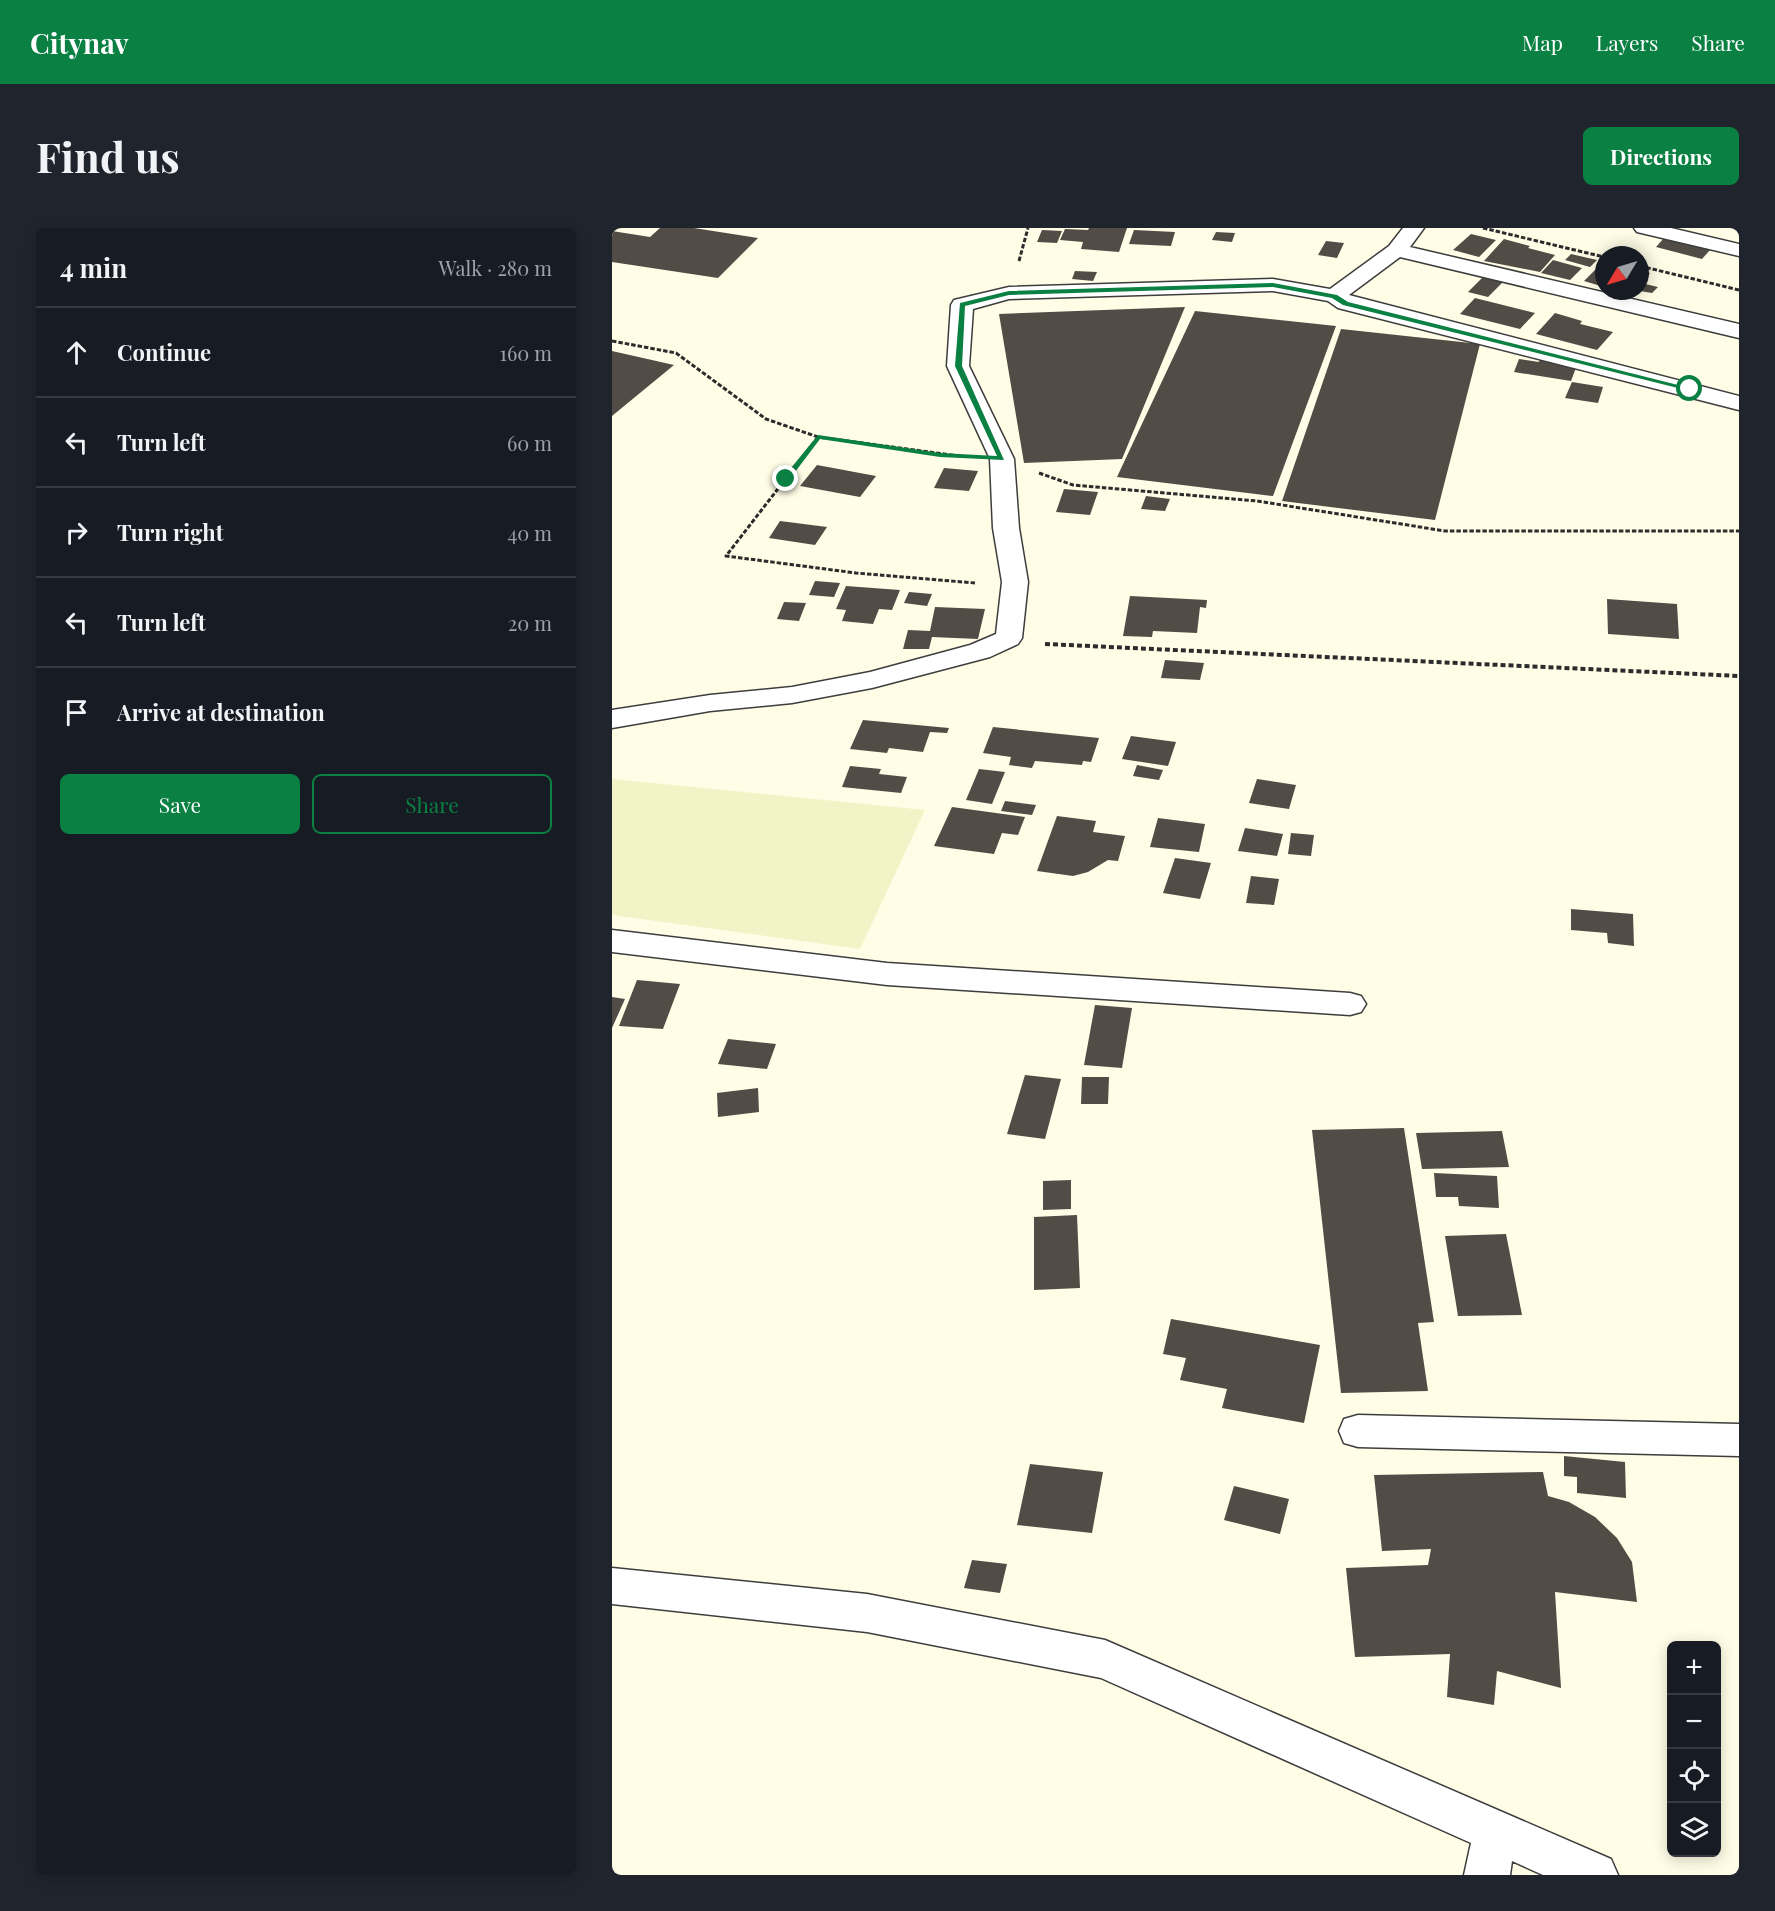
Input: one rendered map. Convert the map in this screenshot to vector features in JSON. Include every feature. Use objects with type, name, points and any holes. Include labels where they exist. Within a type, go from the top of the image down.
[{"type":"street","points":[[1334,296],[1396,250],[1414,228]]},
{"type":"street","points":[[1644,228],[1739,250]]},
{"type":"street","points":[[1396,250],[1739,331]]},
{"type":"street","points":[[612,719],[710,703],[792,694],[872,680],[980,651],[1009,638],[1015,582],[1006,528],[1002,459],[958,366],[962,304],[1009,293],[1273,285],[1334,296],[1346,303],[1739,403]]},
{"type":"street","points":[[612,941],[887,974],[1350,1004]]},
{"type":"street","points":[[1358,1431],[1739,1440]]},
{"type":"street","points":[[612,1586],[867,1613],[1105,1659],[1595,1875]]},
{"type":"street","points":[[1487,1875],[1496,1832]]},
{"type":"path","points":[[1483,228],[1595,255]]},
{"type":"path","points":[[1649,268],[1739,290]]},
{"type":"path","points":[[612,341],[676,353],[766,418],[818,437],[940,455],[1002,459],[1073,485],[1257,501],[1445,531],[1739,531]]},
{"type":"path","points":[[818,437],[726,556],[959,584],[1015,582]]},
{"type":"path","points":[[1009,638],[1030,644],[1739,676]]},
{"type":"green space","points":[[612,779],[925,810],[860,949],[612,915]]},
{"type":"building","points":[[660,228],[694,228],[758,238],[718,278],[612,262],[612,231],[650,237]]},
{"type":"building","points":[[1089,228],[1127,228],[1119,252],[1081,249],[1083,242],[1060,240],[1065,229],[1088,230]]},
{"type":"building","points":[[1042,230],[1062,231],[1057,243],[1037,242]]},
{"type":"building","points":[[1134,230],[1175,232],[1171,246],[1129,244]]},
{"type":"building","points":[[1216,232],[1235,233],[1232,242],[1212,240]]},
{"type":"building","points":[[1471,234],[1496,240],[1479,257],[1453,250]]},
{"type":"building","points":[[1664,238],[1710,250],[1702,259],[1656,247]]},
{"type":"building","points":[[1504,239],[1555,255],[1540,272],[1484,261]]},
{"type":"building","points":[[1326,241],[1344,243],[1337,258],[1318,255]]},
{"type":"building","points":[[1571,254],[1595,260],[1595,262],[1590,267],[1565,260]]},
{"type":"building","points":[[1553,260],[1582,268],[1570,280],[1541,273]]},
{"type":"building","points":[[1595,270],[1595,284],[1584,281]]},
{"type":"building","points":[[1075,271],[1097,272],[1093,281],[1072,279]]},
{"type":"building","points":[[1484,276],[1504,281],[1488,297],[1468,292]]},
{"type":"building","points":[[1649,285],[1658,287],[1652,293],[1649,292]]},
{"type":"building","points":[[1475,298],[1535,313],[1520,329],[1460,314]]},
{"type":"building","points":[[1185,307],[1122,459],[1024,463],[999,314]]},
{"type":"building","points":[[1195,311],[1336,326],[1273,496],[1117,477]]},
{"type":"building","points":[[1555,313],[1582,321],[1580,324],[1613,332],[1597,350],[1536,334]]},
{"type":"building","points":[[1341,329],[1480,344],[1435,520],[1282,501]]},
{"type":"building","points":[[612,351],[674,365],[612,416]]},
{"type":"building","points":[[1519,359],[1539,362],[1540,359],[1577,365],[1571,381],[1514,372]]},
{"type":"building","points":[[1572,382],[1603,387],[1598,403],[1565,398]]},
{"type":"building","points":[[817,465],[876,476],[860,497],[800,486]]},
{"type":"building","points":[[944,468],[978,471],[969,491],[934,488]]},
{"type":"building","points":[[1064,489],[1098,492],[1090,515],[1056,512]]},
{"type":"building","points":[[1146,496],[1170,499],[1165,511],[1141,509]]},
{"type":"building","points":[[780,521],[827,527],[815,545],[769,538]]},
{"type":"building","points":[[815,581],[840,583],[834,597],[809,595]]},
{"type":"building","points":[[846,586],[900,590],[892,610],[879,609],[873,624],[842,621],[846,610],[836,609]]},
{"type":"building","points":[[909,592],[932,594],[927,606],[904,603]]},
{"type":"building","points":[[1130,596],[1207,600],[1206,608],[1200,607],[1197,633],[1153,631],[1152,637],[1123,636]]},
{"type":"building","points":[[1607,599],[1677,604],[1679,639],[1608,634]]},
{"type":"building","points":[[784,602],[806,603],[799,621],[777,619]]},
{"type":"building","points":[[935,607],[985,609],[978,639],[932,637],[929,649],[903,649],[908,630],[930,631]]},
{"type":"building","points":[[1165,660],[1204,663],[1200,680],[1161,678]]},
{"type":"building","points":[[863,720],[949,728],[947,733],[930,732],[923,752],[889,748],[887,753],[850,749]]},
{"type":"building","points":[[993,727],[1099,738],[1091,762],[1083,761],[1082,765],[1035,761],[1032,768],[1009,765],[1011,757],[983,753]]},
{"type":"building","points":[[1131,736],[1176,742],[1168,766],[1122,759]]},
{"type":"building","points":[[1137,765],[1163,770],[1159,780],[1133,776]]},
{"type":"building","points":[[850,766],[881,769],[879,774],[907,777],[901,793],[842,787]]},
{"type":"building","points":[[979,769],[1005,772],[992,804],[966,800]]},
{"type":"building","points":[[1257,779],[1296,785],[1289,809],[1249,803]]},
{"type":"building","points":[[1005,801],[1036,805],[1032,815],[1001,811]]},
{"type":"building","points":[[952,807],[1025,817],[1018,835],[1002,833],[994,854],[934,846]]},
{"type":"building","points":[[1057,816],[1096,821],[1093,832],[1125,836],[1118,861],[1108,860],[1088,872],[1073,876],[1037,871]]},
{"type":"building","points":[[1158,818],[1205,824],[1199,852],[1150,847]]},
{"type":"building","points":[[1245,828],[1283,834],[1277,856],[1238,851]]},
{"type":"building","points":[[1291,833],[1314,835],[1311,856],[1288,854]]},
{"type":"building","points":[[1175,858],[1211,863],[1200,899],[1163,893]]},
{"type":"building","points":[[1251,876],[1279,879],[1274,905],[1246,903]]},
{"type":"building","points":[[1571,909],[1633,914],[1634,946],[1608,943],[1607,933],[1571,930]]},
{"type":"building","points":[[637,980],[680,984],[663,1029],[619,1026]]},
{"type":"building","points":[[612,997],[625,999],[612,1028]]},
{"type":"building","points":[[1095,1005],[1132,1008],[1122,1068],[1084,1065]]},
{"type":"building","points":[[728,1039],[776,1044],[767,1069],[718,1064]]},
{"type":"building","points":[[1025,1075],[1061,1079],[1045,1139],[1007,1134]]},
{"type":"building","points":[[1082,1077],[1109,1077],[1108,1104],[1081,1104]]},
{"type":"building","points":[[758,1088],[759,1112],[718,1117],[717,1093]]},
{"type":"building","points":[[1404,1128],[1434,1322],[1418,1323],[1428,1391],[1341,1393],[1312,1130]]},
{"type":"building","points":[[1502,1131],[1509,1167],[1422,1169],[1416,1133]]},
{"type":"building","points":[[1434,1173],[1497,1176],[1499,1208],[1459,1206],[1458,1197],[1436,1197]]},
{"type":"building","points":[[1071,1180],[1071,1209],[1043,1210],[1043,1181]]},
{"type":"building","points":[[1077,1215],[1080,1288],[1034,1290],[1034,1217]]},
{"type":"building","points":[[1506,1234],[1522,1315],[1458,1316],[1445,1236]]},
{"type":"building","points":[[1171,1319],[1320,1345],[1304,1423],[1222,1408],[1227,1389],[1180,1380],[1186,1358],[1163,1354]]},
{"type":"building","points":[[1564,1456],[1625,1462],[1626,1498],[1577,1493],[1577,1477],[1564,1476]]},
{"type":"building","points":[[1030,1464],[1103,1472],[1092,1533],[1017,1525]]},
{"type":"building","points":[[1543,1472],[1548,1496],[1569,1502],[1595,1517],[1617,1538],[1632,1562],[1637,1602],[1555,1592],[1561,1688],[1497,1671],[1494,1705],[1447,1697],[1450,1654],[1355,1657],[1346,1568],[1428,1565],[1431,1549],[1382,1551],[1374,1475]]},
{"type":"building","points":[[1234,1486],[1289,1499],[1280,1534],[1224,1520]]},
{"type":"building","points":[[972,1560],[1007,1564],[1000,1593],[964,1588]]},
{"type":"route","points":[[786,479],[818,437],[940,455],[1002,459],[958,366],[962,304],[1009,293],[1273,285],[1334,296],[1346,303],[1690,389]]}]
